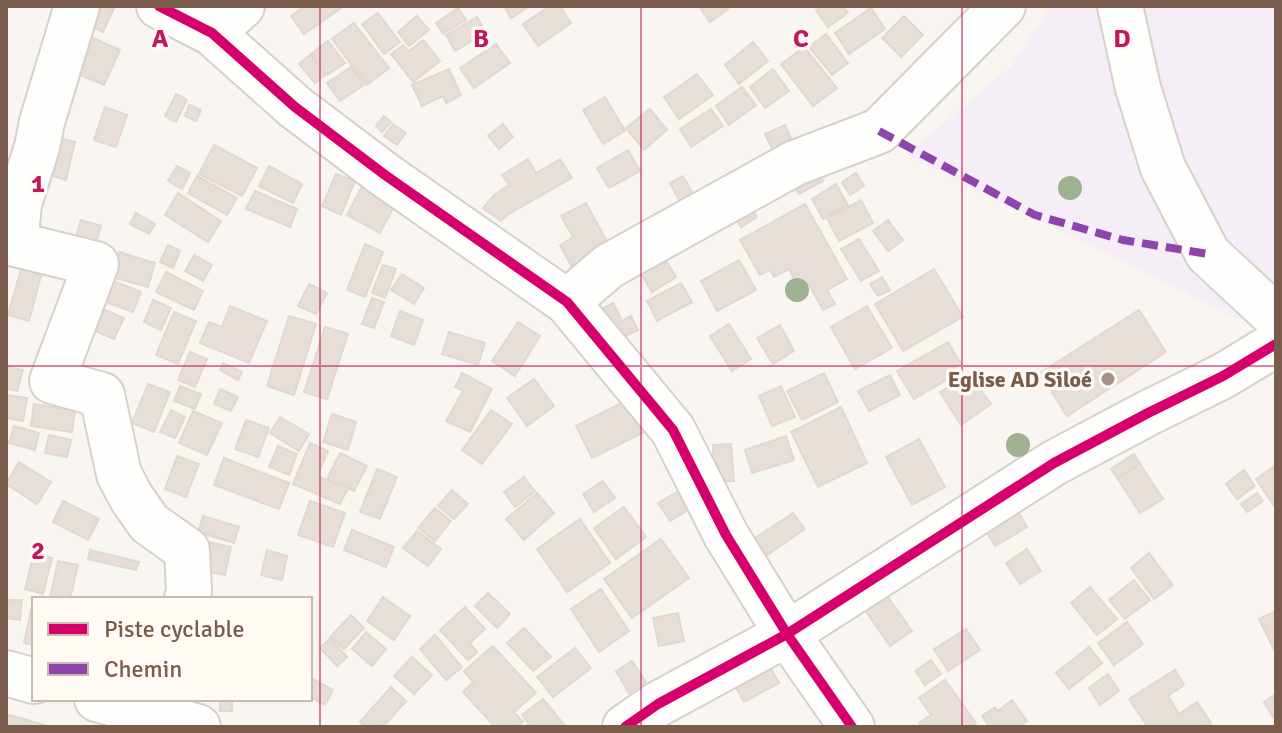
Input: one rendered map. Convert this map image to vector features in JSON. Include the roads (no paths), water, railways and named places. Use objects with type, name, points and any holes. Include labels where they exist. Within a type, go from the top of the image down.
[{"type":"street","points":[[77,6],[19,204],[15,244],[96,264],[52,381],[102,395],[119,474],[131,497],[149,523],[187,550],[188,597]]},
{"type":"street","points":[[159,6],[227,20],[295,107],[385,175],[567,302],[673,430],[726,535],[787,634],[852,727]]},
{"type":"street","points":[[567,302],[609,266],[795,163],[879,131],[1003,6]]},
{"type":"street","points":[[1120,6],[1138,88],[1163,168],[1208,254],[1276,317]]},
{"type":"street","points":[[625,727],[658,704],[787,634],[1054,463],[1223,376],[1276,344]]},
{"type":"street","points":[[6,673],[32,680]]},
{"type":"street","points":[[107,701],[183,716]]},
{"type":"place","name":"Eglise AD Siloé","points":[[1108,379]]}]
